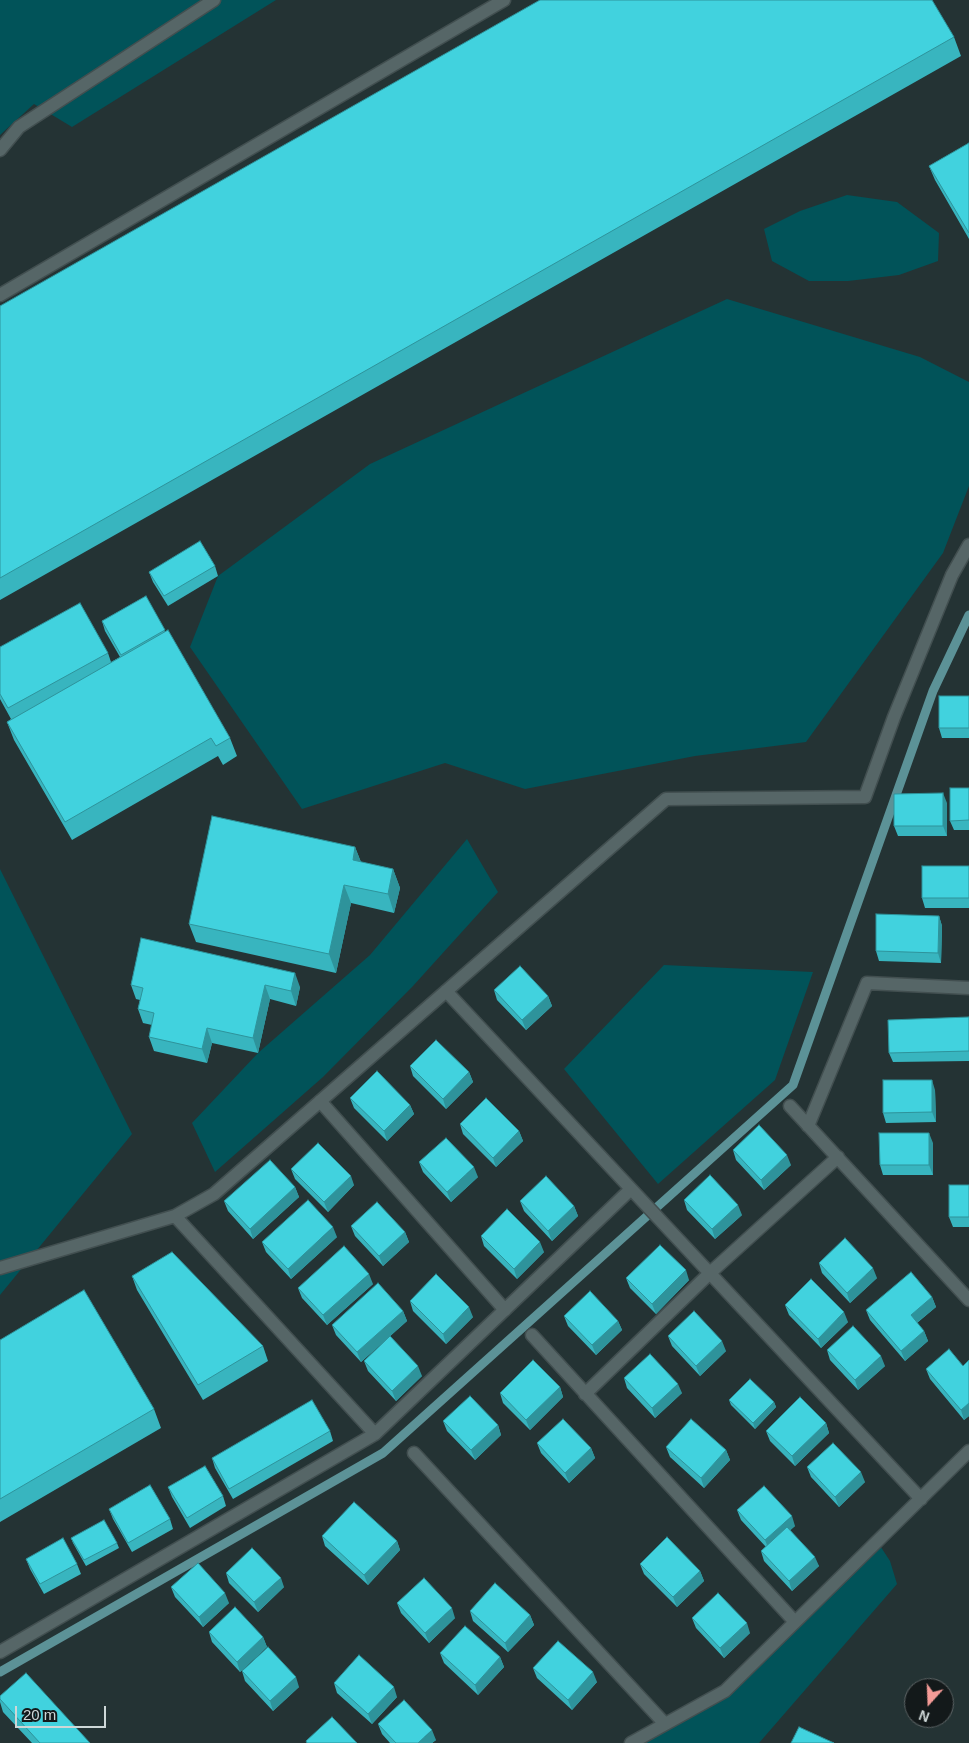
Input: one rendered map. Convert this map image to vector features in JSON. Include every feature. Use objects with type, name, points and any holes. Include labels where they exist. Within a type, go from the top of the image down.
[{"type":"street","points":[[0,150],[19,127],[214,0]]},
{"type":"street","points":[[0,295],[504,0]]},
{"type":"street","points":[[0,1268],[175,1216],[214,1194],[666,799],[865,797],[897,708],[952,575],[969,545]]},
{"type":"street","points":[[808,1126],[867,983],[969,988]]},
{"type":"street","points":[[446,991],[921,1498]]},
{"type":"street","points":[[320,1101],[505,1310]]},
{"type":"street","points":[[790,1106],[969,1300]]},
{"type":"street","points":[[585,1394],[710,1273],[838,1157]]},
{"type":"street","points":[[0,1652],[375,1434],[631,1189]]},
{"type":"street","points":[[175,1216],[375,1434]]},
{"type":"street","points":[[532,1335],[795,1622]]},
{"type":"street","points":[[631,1743],[725,1691],[969,1450]]},
{"type":"street","points":[[414,1453],[665,1724]]},
{"type":"shaded area","points":[[0,0],[276,0],[72,127],[34,104],[0,135]]},
{"type":"shaded area","points":[[847,195],[897,202],[939,233],[938,261],[899,275],[848,281],[809,281],[772,261],[764,229],[800,211]]},
{"type":"shaded area","points":[[727,299],[920,357],[969,382],[969,486],[943,553],[806,742],[695,756],[525,789],[445,763],[302,809],[190,647],[218,576],[370,464]]},
{"type":"shaded area","points":[[467,839],[498,892],[413,986],[323,1077],[215,1172],[192,1123],[258,1053],[370,955]]},
{"type":"shaded area","points":[[0,869],[132,1134],[0,1295]]},
{"type":"shaded area","points":[[664,965],[813,972],[775,1080],[658,1184],[564,1069]]},
{"type":"shaded area","points":[[877,1541],[890,1561],[897,1584],[759,1743],[634,1743],[725,1691]]},
{"type":"building","points":[[540,0],[932,0],[954,37],[0,578],[0,306]]},
{"type":"building","points":[[969,143],[969,233],[929,166]]},
{"type":"building","points":[[200,541],[215,566],[164,596],[149,572]]},
{"type":"building","points":[[146,596],[165,630],[121,655],[102,621]]},
{"type":"building","points":[[80,603],[108,653],[8,708],[0,694],[0,647]]},
{"type":"building","points":[[168,630],[230,738],[216,746],[211,738],[65,822],[7,722]]},
{"type":"building","points":[[939,696],[969,696],[969,728],[939,728]]},
{"type":"building","points":[[950,788],[969,788],[969,820],[950,821]]},
{"type":"building","points":[[943,793],[943,826],[894,826],[894,794]]},
{"type":"building","points":[[212,816],[355,847],[353,860],[393,869],[388,894],[344,885],[329,954],[189,924]]},
{"type":"building","points":[[922,866],[969,866],[969,898],[922,898]]},
{"type":"building","points":[[876,914],[939,916],[938,953],[876,951]]},
{"type":"building","points":[[141,938],[295,973],[291,991],[265,985],[253,1038],[207,1028],[202,1049],[149,1037],[154,1013],[138,1009],[143,988],[131,985]]},
{"type":"building","points":[[520,966],[548,996],[522,1020],[494,990]]},
{"type":"building","points":[[969,1017],[969,1051],[889,1053],[888,1020]]},
{"type":"building","points":[[436,1040],[469,1072],[443,1099],[410,1066]]},
{"type":"building","points":[[377,1071],[410,1105],[384,1131],[350,1098]]},
{"type":"building","points":[[883,1080],[932,1080],[932,1112],[883,1113]]},
{"type":"building","points":[[486,1098],[519,1131],[493,1158],[460,1124]]},
{"type":"building","points":[[759,1125],[787,1155],[761,1180],[733,1150]]},
{"type":"building","points":[[879,1133],[929,1133],[929,1165],[880,1165]]},
{"type":"building","points":[[446,1138],[474,1167],[447,1192],[419,1162]]},
{"type":"building","points":[[318,1143],[351,1176],[324,1202],[291,1169]]},
{"type":"building","points":[[270,1160],[295,1187],[250,1229],[224,1201]]},
{"type":"building","points":[[710,1175],[738,1205],[712,1229],[684,1200]]},
{"type":"building","points":[[546,1176],[574,1206],[548,1231],[520,1201]]},
{"type":"building","points":[[949,1185],[969,1185],[969,1217],[949,1217]]},
{"type":"building","points":[[308,1200],[333,1227],[288,1269],[262,1242]]},
{"type":"building","points":[[377,1202],[405,1232],[379,1256],[351,1226]]},
{"type":"building","points":[[507,1209],[540,1242],[514,1269],[481,1236]]},
{"type":"building","points":[[845,1238],[873,1268],[847,1293],[819,1263]]},
{"type":"building","points":[[660,1245],[686,1270],[652,1304],[626,1278]]},
{"type":"building","points":[[344,1246],[369,1274],[323,1315],[298,1288]]},
{"type":"building","points":[[172,1252],[263,1346],[198,1385],[132,1276]]},
{"type":"building","points":[[911,1272],[932,1297],[911,1315],[924,1331],[901,1351],[866,1310]]},
{"type":"building","points":[[436,1274],[469,1307],[443,1334],[410,1301]]},
{"type":"building","points":[[811,1279],[844,1312],[818,1339],[785,1305]]},
{"type":"building","points":[[378,1283],[403,1311],[357,1352],[332,1325]]},
{"type":"building","points":[[84,1290],[154,1409],[0,1499],[0,1340]]},
{"type":"building","points":[[590,1291],[618,1321],[592,1345],[564,1316]]},
{"type":"building","points":[[694,1311],[722,1341],[696,1366],[668,1336]]},
{"type":"building","points":[[853,1326],[881,1356],[855,1380],[827,1350]]},
{"type":"building","points":[[390,1336],[418,1366],[392,1391],[364,1361]]},
{"type":"building","points":[[949,1349],[963,1366],[969,1360],[969,1403],[961,1410],[926,1369]]},
{"type":"building","points":[[650,1354],[678,1384],[652,1408],[624,1378]]},
{"type":"building","points":[[533,1360],[560,1387],[526,1420],[500,1393]]},
{"type":"building","points":[[750,1379],[774,1402],[753,1423],[729,1400]]},
{"type":"building","points":[[470,1396],[498,1425],[471,1450],[443,1421]]},
{"type":"building","points":[[800,1397],[826,1423],[792,1456],[766,1431]]},
{"type":"building","points":[[312,1400],[330,1431],[229,1489],[212,1458]]},
{"type":"building","points":[[563,1419],[591,1448],[565,1473],[537,1443]]},
{"type":"building","points":[[691,1419],[726,1450],[701,1478],[666,1447]]},
{"type":"building","points":[[833,1443],[861,1472],[835,1497],[807,1467]]},
{"type":"building","points":[[205,1466],[223,1496],[187,1518],[168,1487]]},
{"type":"building","points":[[150,1485],[170,1519],[128,1543],[109,1509]]},
{"type":"building","points":[[764,1486],[792,1516],[765,1540],[737,1510]]},
{"type":"building","points":[[354,1502],[397,1541],[364,1575],[322,1536]]},
{"type":"building","points":[[104,1520],[117,1543],[84,1560],[71,1538]]},
{"type":"building","points":[[787,1527],[815,1557],[789,1581],[761,1551]]},
{"type":"building","points":[[667,1537],[700,1571],[673,1597],[640,1564]]},
{"type":"building","points":[[63,1538],[77,1564],[40,1584],[26,1559]]},
{"type":"building","points":[[252,1548],[281,1578],[254,1602],[226,1573]]},
{"type":"building","points":[[198,1563],[225,1593],[199,1617],[171,1587]]},
{"type":"building","points":[[424,1578],[452,1608],[425,1633],[397,1603]]},
{"type":"building","points":[[495,1583],[530,1615],[505,1643],[470,1611]]},
{"type":"building","points":[[718,1593],[747,1623],[720,1648],[692,1618]]},
{"type":"building","points":[[235,1607],[263,1637],[237,1662],[209,1632]]},
{"type":"building","points":[[465,1626],[500,1657],[475,1685],[440,1653]]},
{"type":"building","points":[[558,1641],[593,1672],[568,1700],[533,1668]]},
{"type":"building","points":[[268,1647],[296,1677],[270,1701],[242,1671]]},
{"type":"building","points":[[359,1655],[394,1687],[368,1714],[334,1683]]},
{"type":"building","points":[[26,1673],[90,1743],[40,1743],[0,1699],[0,1696]]},
{"type":"building","points":[[404,1700],[432,1730],[418,1743],[396,1743],[378,1724]]},
{"type":"building","points":[[332,1717],[357,1743],[307,1743],[306,1741]]},
{"type":"building","points":[[799,1727],[834,1743],[791,1743]]},
{"type":"waterway","points":[[0,1672],[383,1453],[793,1085],[933,691],[969,615]]}]
